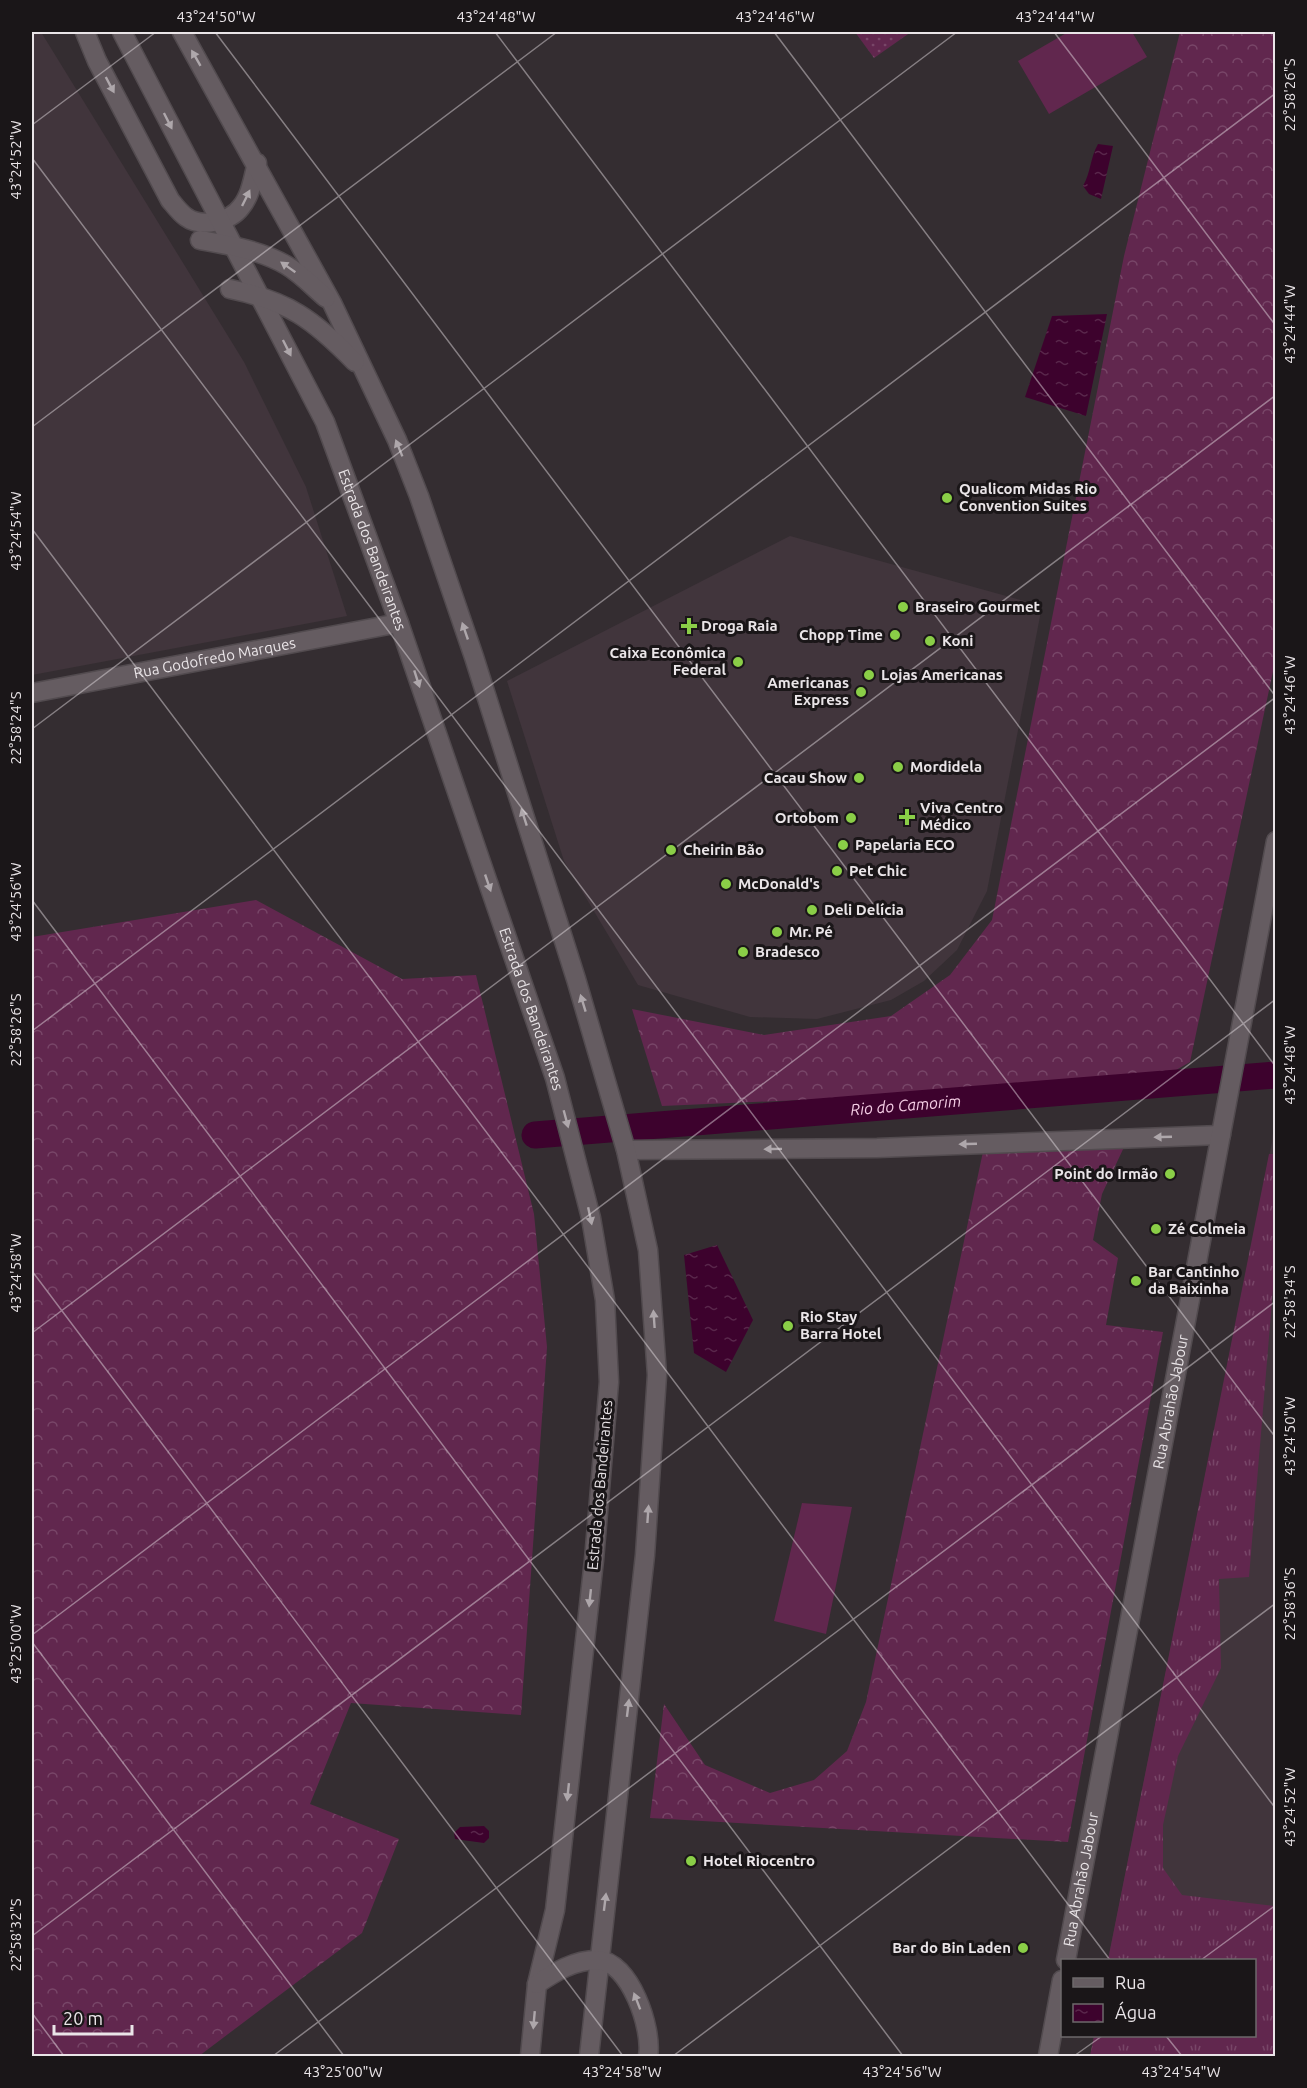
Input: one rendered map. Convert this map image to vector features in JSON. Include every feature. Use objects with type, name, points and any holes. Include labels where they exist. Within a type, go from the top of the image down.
[{"type":"main road","points":[[85,32],[97,61],[170,201],[186,218],[197,222],[220,221],[240,208],[250,189],[257,163]]},
{"type":"main road","name":"Estrada dos Bandeirantes","points":[[122,32],[220,221],[236,247],[325,422],[399,623],[428,715],[555,1078],[577,1159],[605,1300],[609,1383],[594,1560],[555,1910],[537,1984],[530,2056]]},
{"type":"main road","points":[[182,32],[257,163],[332,303],[366,374],[423,507],[474,657],[600,1059],[625,1144],[648,1250],[657,1375],[643,1579],[589,2056]]},
{"type":"main road","points":[[200,240],[236,247],[288,266],[332,303]]},
{"type":"main road","points":[[230,290],[261,296],[303,315],[336,342],[366,374]]},
{"type":"main road","name":"Rua Godofredo Marques","points":[[32,693],[399,623]]},
{"type":"main road","name":"Rua Abrahão Jabour","points":[[1066,1959],[1275,841]]},
{"type":"main road","points":[[625,1144],[877,1148],[1221,1135]]},
{"type":"main road","points":[[537,1984],[566,1966],[599,1960],[615,1968],[636,1995],[645,2023],[648,2056]]},
{"type":"main road","points":[[1048,2056],[1061,1985]]},
{"type":"shaded area","points":[[32,32],[41,32],[244,362],[306,487],[347,616],[32,675]]},
{"type":"shaded area","points":[[790,536],[1042,606],[987,891],[957,950],[924,981],[891,1000],[817,1019],[750,1017],[638,985],[564,861],[507,681]]},
{"type":"shaded area","points":[[1275,1113],[1275,2056],[1090,2056],[1094,2037],[1256,2037],[1256,1959],[1108,1959],[1272,1142]]},
{"type":"green space","points":[[855,32],[911,32],[874,58]]},
{"type":"green space","points":[[1068,32],[1132,32],[1147,57],[1049,114],[1018,61]]},
{"type":"green space","points":[[1180,32],[1276,32],[1275,662],[1190,1062],[1150,1085],[662,1106],[632,1009],[764,1035],[891,1016],[950,975],[992,920],[1124,256]]},
{"type":"green space","points":[[256,900],[402,979],[476,975],[534,1214],[547,1347],[521,1715],[351,1703],[310,1804],[399,1839],[362,1933],[199,2056],[32,2056],[32,937]]},
{"type":"green space","points":[[1125,1145],[1102,1194],[1093,1240],[1118,1258],[1106,1325],[1163,1332],[1068,1842],[650,1818],[664,1704],[705,1765],[770,1793],[814,1780],[847,1751],[866,1702],[984,1147]]},
{"type":"green space","points":[[1269,1154],[1275,1154],[1275,1265],[1249,1577],[1219,1579],[1221,1668],[1178,1756],[1163,1825],[1163,1868],[1182,1895],[1275,1906],[1275,2056],[1090,2056],[1094,2037],[1256,2037],[1256,1959],[1108,1959]]},
{"type":"green space","points":[[802,1503],[852,1507],[826,1634],[774,1621]]},
{"type":"water","points":[[1098,144],[1113,146],[1101,199],[1089,194],[1083,186]]},
{"type":"water","points":[[1107,314],[1086,416],[1025,397],[1052,316]]},
{"type":"water","points":[[717,1245],[753,1320],[726,1372],[694,1353],[684,1255]]},
{"type":"water","points":[[484,1826],[489,1831],[489,1838],[484,1843],[455,1839],[454,1833],[460,1827]]},
{"type":"waterway","name":"Rio do Camorim","points":[[535,1135],[1276,1075]]},
{"type":"place","name":"Qualicom Midas Rio Convention Suites","points":[[947,498]]},
{"type":"place","name":"Braseiro Gourmet","points":[[903,607]]},
{"type":"place","name":"Droga Raia","points":[[689,626]]},
{"type":"place","name":"Chopp Time","points":[[895,635]]},
{"type":"place","name":"Koni","points":[[930,641]]},
{"type":"place","name":"Caixa Econômica Federal","points":[[738,662]]},
{"type":"place","name":"Lojas Americanas","points":[[869,675]]},
{"type":"place","name":"Americanas Express","points":[[861,692]]},
{"type":"place","name":"Mordidela","points":[[898,767]]},
{"type":"place","name":"Cacau Show","points":[[859,778]]},
{"type":"place","name":"Viva Centro Médico","points":[[907,817]]},
{"type":"place","name":"Ortobom","points":[[851,818]]},
{"type":"place","name":"Papelaria ECO","points":[[843,845]]},
{"type":"place","name":"Cheirin Bão","points":[[671,850]]},
{"type":"place","name":"Pet Chic","points":[[837,871]]},
{"type":"place","name":"McDonald's","points":[[726,884]]},
{"type":"place","name":"Deli Delícia","points":[[812,910]]},
{"type":"place","name":"Mr. Pé","points":[[777,932]]},
{"type":"place","name":"Bradesco","points":[[743,952]]},
{"type":"place","name":"Point do Irmão","points":[[1170,1174]]},
{"type":"place","name":"Zé Colmeia","points":[[1156,1229]]},
{"type":"place","name":"Bar Cantinho da Baixinha","points":[[1136,1281]]},
{"type":"place","name":"Rio Stay Barra Hotel","points":[[788,1326]]},
{"type":"place","name":"Hotel Riocentro","points":[[691,1861]]},
{"type":"place","name":"Bar do Bin Laden","points":[[1023,1948]]}]
